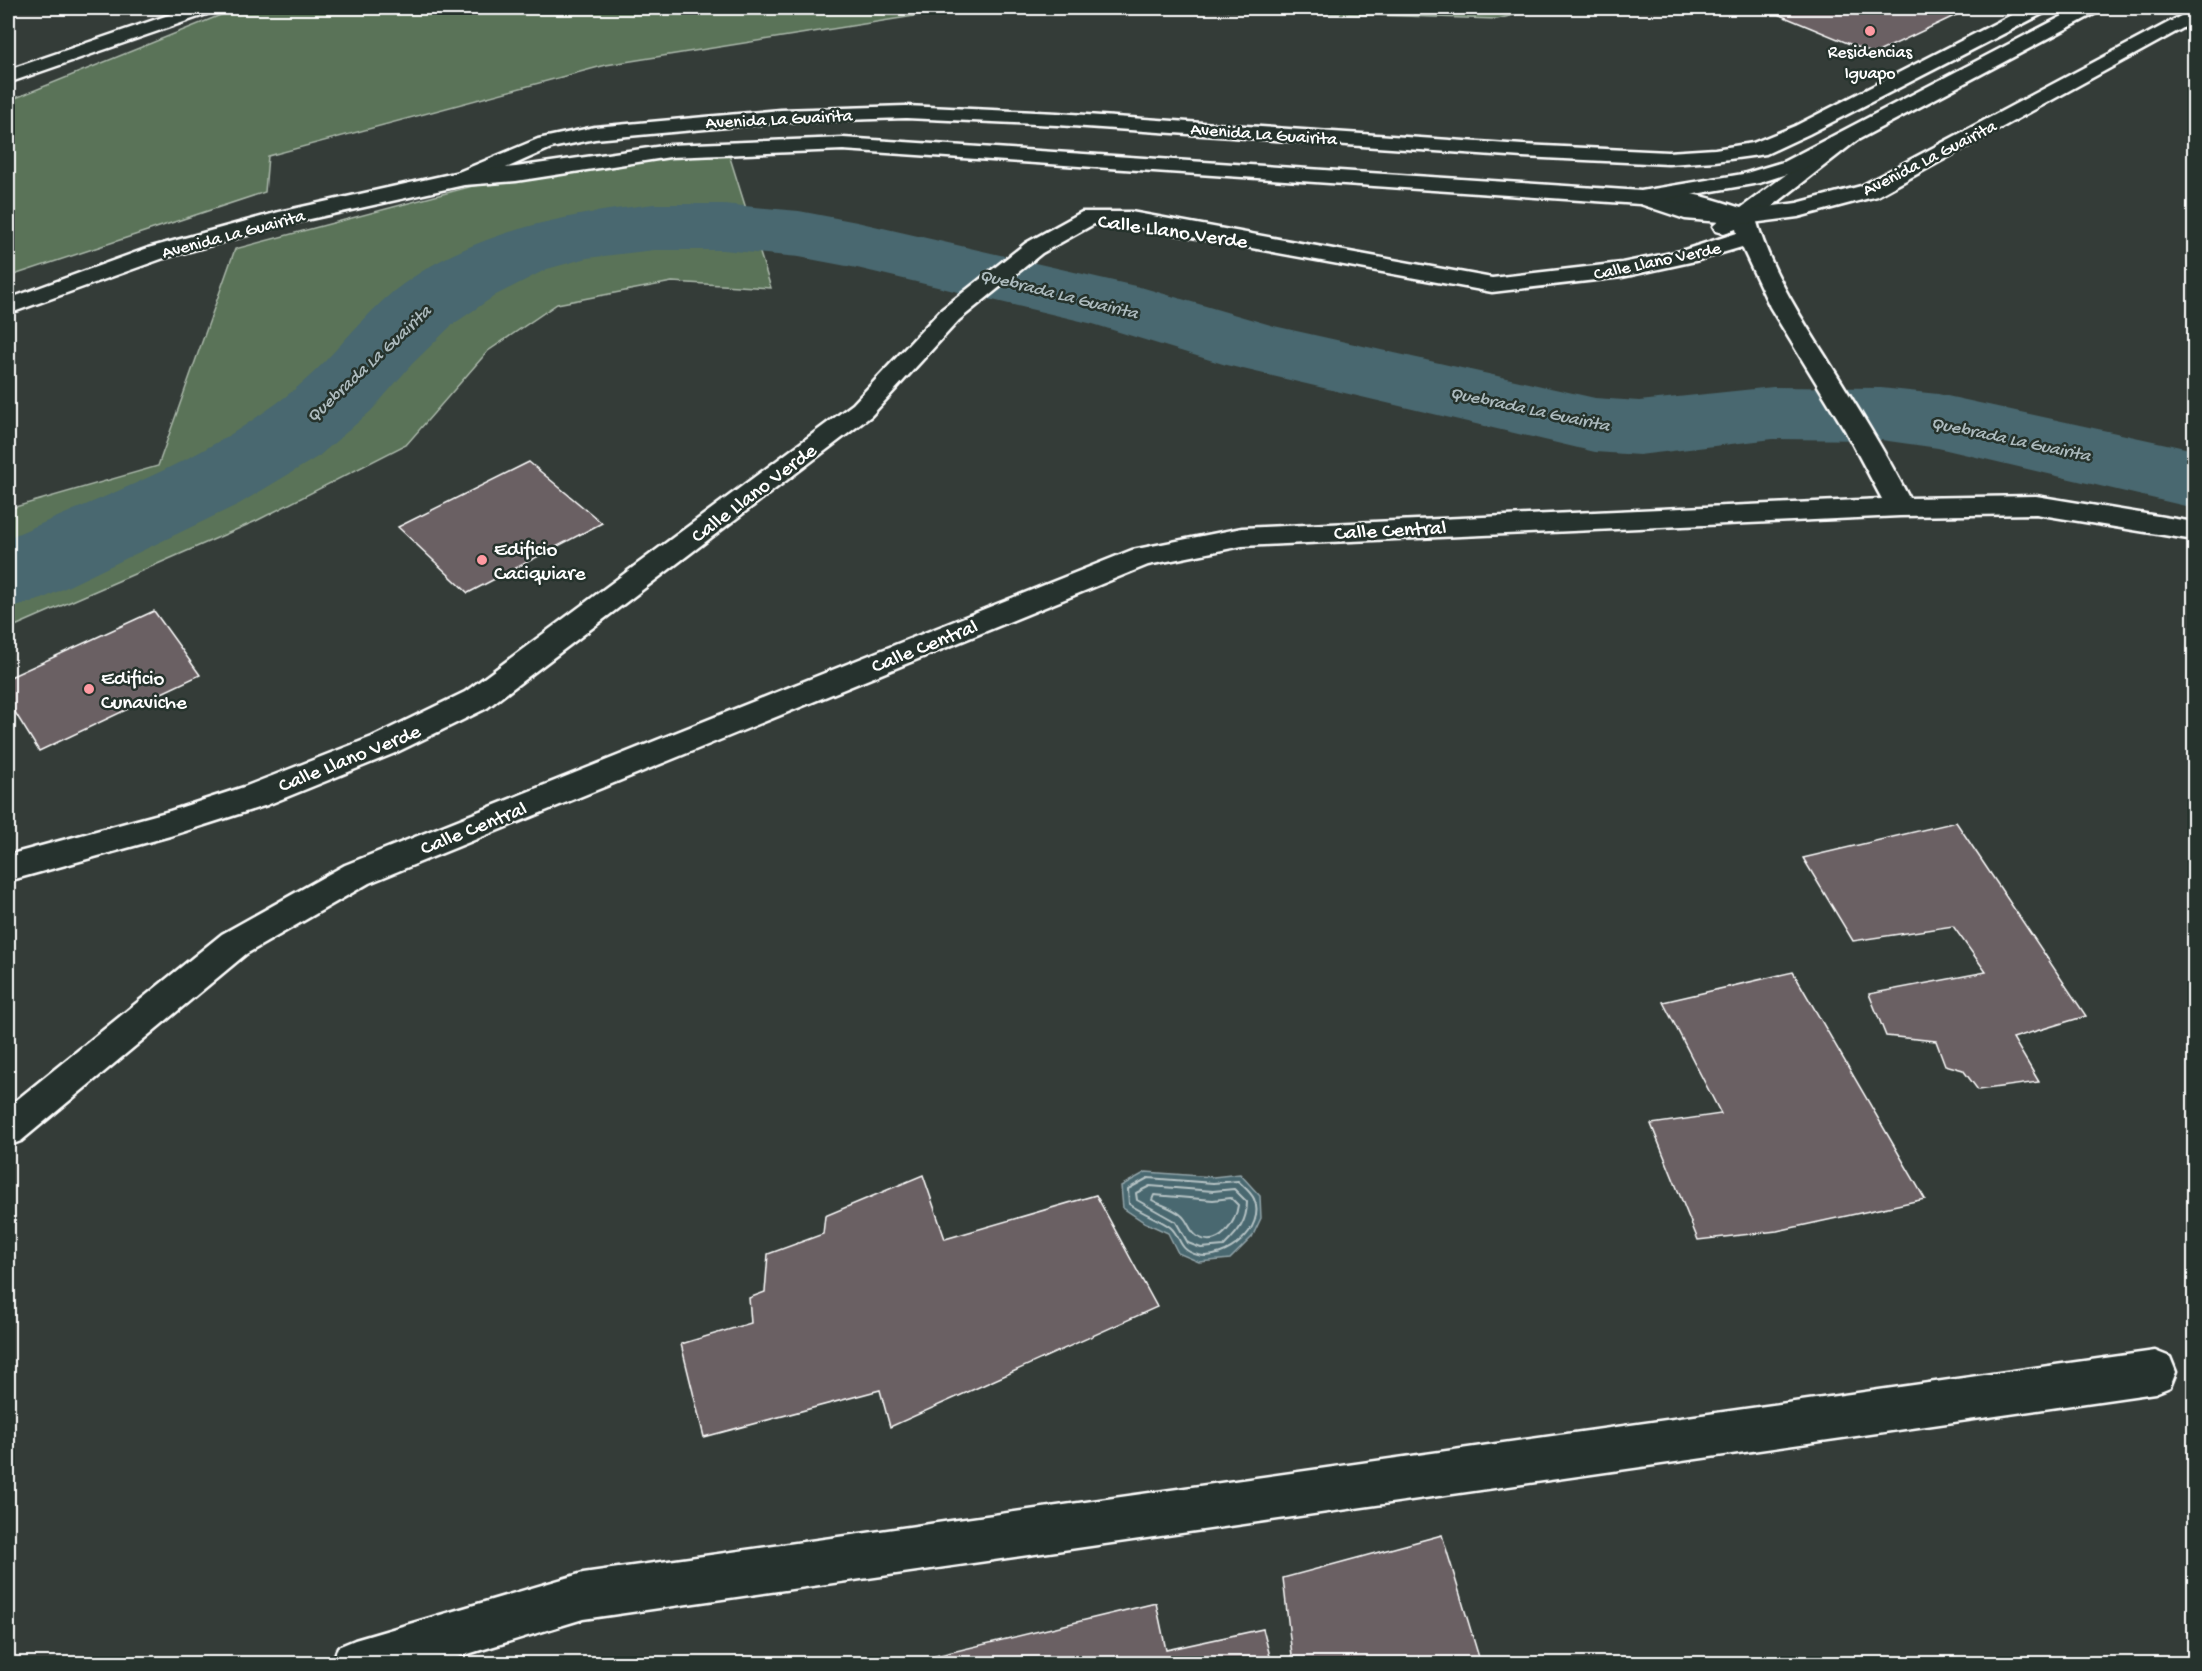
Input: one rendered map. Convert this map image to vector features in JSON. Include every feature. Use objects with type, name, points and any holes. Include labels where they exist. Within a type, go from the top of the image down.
[{"type":"street","points":[[8,57],[151,8]]},
{"type":"street","points":[[8,77],[206,8]]},
{"type":"street","name":"Avenida La Guairita","points":[[464,178],[546,143],[595,133],[781,116],[906,112],[1069,120],[1523,152],[1668,158],[1716,155],[1758,149],[1802,130],[2039,8]]},
{"type":"street","name":"Avenida La Guairita","points":[[1642,198],[1670,189],[1728,183],[1776,172],[1849,137],[2091,8]]},
{"type":"street","name":"Avenida La Guairita","points":[[8,307],[156,253],[279,219],[464,178],[516,174],[670,151],[843,144],[1642,198],[1685,212],[1747,227],[1798,210],[1869,191],[2194,15]]},
{"type":"street","points":[[1849,137],[1747,227],[1777,298],[1878,462],[1900,507]]},
{"type":"street","name":"Calle Llano Verde","points":[[8,868],[222,807],[338,765],[410,735],[476,700],[862,410],[950,315],[1034,249],[1090,217],[1110,216],[1492,285],[1545,282],[1706,253],[1747,227]]},
{"type":"street","name":"Calle Central","points":[[8,1130],[234,944],[357,874],[1142,557],[1242,537],[1900,507],[2036,505],[2194,531]]},
{"type":"street","points":[[356,1664],[583,1596],[2155,1371]]},
{"type":"green space","points":[[238,8],[1149,8],[933,13],[606,65],[268,156],[265,192],[8,277],[8,101]]},
{"type":"green space","points":[[1149,8],[1544,8],[1497,19]]},
{"type":"green space","points":[[726,145],[771,288],[672,282],[557,304],[488,351],[407,444],[256,521],[8,629],[8,509],[158,466],[235,249],[503,178]]},
{"type":"water","points":[[1146,1172],[1213,1177],[1240,1174],[1260,1196],[1261,1218],[1252,1237],[1230,1259],[1199,1262],[1178,1253],[1168,1233],[1144,1222],[1123,1208],[1121,1186]]},
{"type":"building","name":"Residencias Iguapo","points":[[1763,8],[1971,8],[1874,54]]},
{"type":"building","name":"Edificio Caciquiare","points":[[529,462],[602,523],[468,593],[398,527]]},
{"type":"building","name":"Edificio Cunaviche","points":[[154,611],[200,675],[39,751],[8,701],[8,678]]},
{"type":"building","points":[[1956,822],[2086,1016],[2013,1038],[2039,1082],[1978,1090],[1963,1070],[1945,1065],[1936,1041],[1886,1036],[1869,994],[1986,972],[1953,926],[1853,941],[1803,858]]},
{"type":"building","points":[[1793,972],[1925,1199],[1777,1231],[1698,1240],[1651,1124],[1721,1114],[1663,1002]]},
{"type":"building","points":[[923,1175],[945,1239],[1096,1195],[1157,1307],[890,1427],[880,1390],[704,1437],[681,1344],[751,1323],[749,1298],[765,1292],[768,1254],[823,1234],[825,1216]]},
{"type":"building","points":[[1442,1535],[1481,1664],[1293,1664],[1283,1578]]},
{"type":"building","points":[[1156,1603],[1166,1650],[1263,1629],[1272,1664],[936,1664],[935,1656]]},
{"type":"waterway","name":"Quebrada La Guairita","points":[[8,576],[207,484],[288,437],[341,393],[383,346],[423,308],[468,278],[520,253],[581,236],[654,227],[723,227],[799,234],[857,245],[1116,305],[1255,347],[1595,425],[1639,428],[1773,413],[1881,414],[1938,421],[2194,479]]},
{"type":"place","name":"Residencias Iguapo","points":[[1870,31]]},
{"type":"place","name":"Edificio Caciquiare","points":[[482,560]]},
{"type":"place","name":"Edificio Cunaviche","points":[[89,689]]}]
